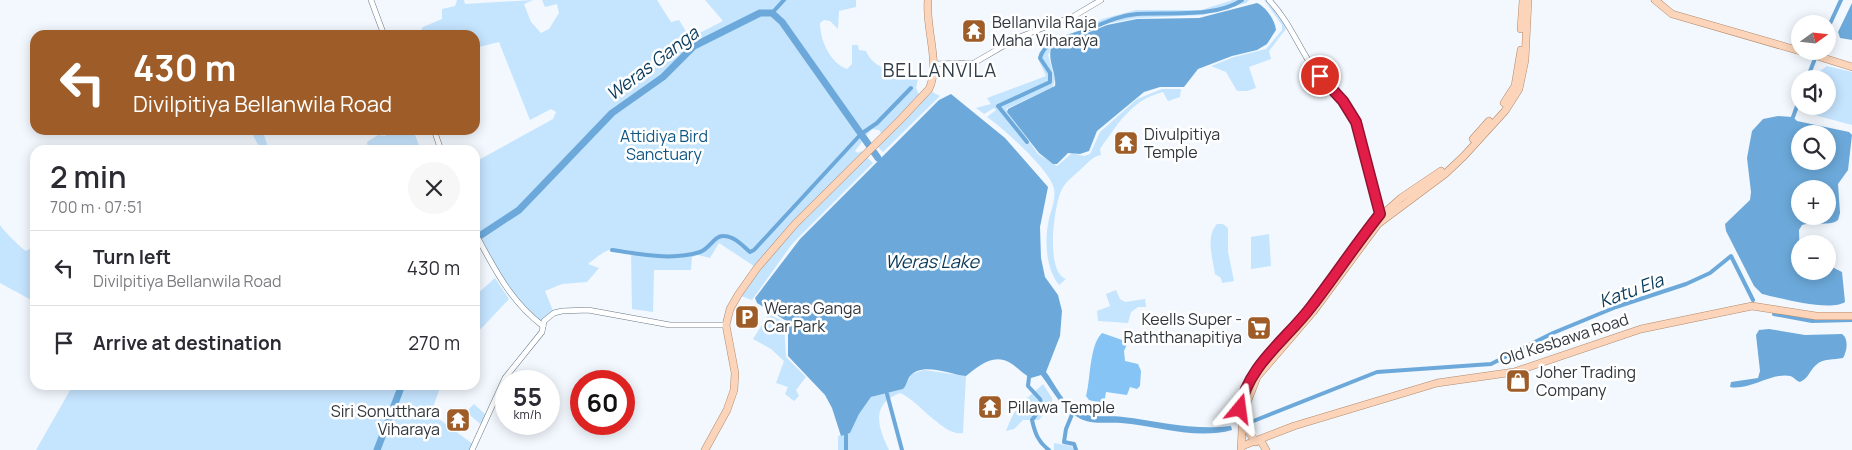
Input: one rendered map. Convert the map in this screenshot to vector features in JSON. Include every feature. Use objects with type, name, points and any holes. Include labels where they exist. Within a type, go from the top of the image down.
[{"type":"main road","points":[[705,450],[727,410],[734,390],[735,373],[726,325],[730,309],[738,295],[775,246],[925,94],[932,82],[933,64],[927,19],[928,0]]},
{"type":"main road","points":[[1463,154],[1501,108],[1515,86],[1521,53],[1523,0]]},
{"type":"main road","points":[[1240,449],[1240,409],[1249,381],[1310,309],[1382,216],[1463,154],[1505,111],[1519,89],[1525,60],[1528,0]]},
{"type":"main road","points":[[1655,0],[1672,14],[1791,48]]},
{"type":"main road","points":[[1830,60],[1852,67]]},
{"type":"main road","points":[[1240,449],[1246,400],[1256,377],[1313,312],[1382,216]]},
{"type":"main road","name":"Old Kesbawa Road","points":[[1240,449],[1294,426],[1437,383],[1514,372],[1641,329],[1752,306],[1816,316],[1852,316]]},
{"type":"main road","points":[[1243,422],[1248,434],[1266,450]]},
{"type":"main road","name":"Old Kesbawa Road","points":[[1250,450],[1258,441]]},
{"type":"street","points":[[371,0],[382,30]]},
{"type":"street","points":[[933,64],[956,65],[974,63],[984,59],[1017,38],[1074,16],[1101,0]]},
{"type":"street","points":[[1270,0],[1287,21],[1313,67],[1327,86],[1343,101],[1350,111],[1360,134],[1382,216]]},
{"type":"street","points":[[480,241],[512,297],[524,312],[543,326]]},
{"type":"street","points":[[472,450],[499,388],[542,332],[546,319],[554,313],[588,310],[670,325],[726,325]]},
{"type":"green space","name":"Attidiya Bird Sanctuary","points":[[457,0],[464,0],[465,4],[533,0],[524,4],[531,22],[541,33],[549,29],[559,13],[557,4],[545,7],[542,0],[657,0],[671,22],[679,20],[690,38],[723,21],[705,0],[856,0],[856,7],[839,11],[838,29],[830,21],[824,20],[820,23],[824,43],[836,62],[847,69],[852,64],[852,45],[858,45],[859,50],[866,51],[874,62],[880,66],[900,73],[914,74],[918,79],[916,88],[921,99],[928,90],[940,96],[883,152],[875,144],[883,136],[879,130],[872,129],[870,131],[855,151],[858,153],[861,151],[873,163],[792,244],[752,300],[738,295],[757,268],[719,243],[710,258],[698,255],[692,257],[691,270],[654,270],[653,312],[632,309],[631,251],[612,249],[588,264],[599,268],[587,282],[562,284],[545,291],[554,313],[543,323],[524,312],[480,242],[480,159],[553,119],[556,112],[551,109],[530,120],[499,42],[480,47],[480,30],[421,30],[423,27],[442,19],[442,9],[455,6]]},
{"type":"green space","points":[[1233,0],[1249,0],[1246,3],[1203,15],[1137,18],[1106,24],[1054,45],[1048,55],[1055,79],[1053,87],[1006,109],[1038,154],[1057,166],[1072,153],[1084,156],[1090,154],[1100,132],[1137,99],[1162,89],[1181,89],[1180,97],[1168,101],[1163,92],[1142,101],[1134,107],[1119,122],[1100,149],[1101,155],[1091,160],[1070,179],[1061,191],[1058,199],[1053,238],[1055,265],[1059,274],[1066,279],[1059,285],[1051,271],[1047,254],[1047,227],[1054,197],[1051,181],[1025,150],[987,117],[996,110],[994,108],[984,114],[976,108],[991,104],[987,98],[1046,76],[1038,59],[1039,53],[1050,40],[1084,30],[1102,19],[1136,10],[1201,10]]},
{"type":"green space","points":[[1264,0],[1269,0],[1288,26],[1269,51],[1271,59],[1249,67],[1256,88],[1247,91],[1237,91],[1226,72],[1211,66],[1234,57],[1266,49],[1282,30],[1282,25]]},
{"type":"green space","points":[[1827,66],[1852,72],[1852,125],[1814,115],[1836,115],[1836,70],[1821,70]]},
{"type":"green space","points":[[253,135],[264,135],[267,145],[258,145]]},
{"type":"green space","points":[[378,135],[415,135],[419,145],[367,145],[367,142]]},
{"type":"green space","points":[[1217,224],[1223,224],[1228,228],[1228,252],[1234,281],[1222,283],[1221,278],[1215,274],[1211,235]]},
{"type":"green space","points":[[0,225],[26,251],[30,249],[30,299],[0,283]]},
{"type":"green space","points":[[1269,234],[1271,266],[1251,269],[1251,237]]},
{"type":"green space","points":[[495,278],[509,299],[480,330],[480,292]]},
{"type":"green space","points":[[1116,290],[1120,299],[1125,302],[1145,299],[1146,307],[1138,307],[1131,312],[1128,323],[1098,321],[1097,311],[1110,306],[1106,294]]},
{"type":"green space","points":[[769,314],[784,322],[786,357],[806,377],[796,390],[799,396],[794,401],[785,394],[788,387],[776,383],[784,361],[771,349],[753,339]]},
{"type":"green space","points":[[924,370],[966,376],[963,433],[956,433],[939,424],[915,403],[900,393],[884,403],[880,410],[880,425],[889,450],[838,450],[838,436],[850,433],[859,414],[871,397],[903,389],[912,374]]},
{"type":"green space","points":[[1043,384],[1052,398],[1052,404],[1039,420],[1023,420],[1014,429],[1006,431],[1013,414]]},
{"type":"green space","points":[[70,390],[439,390],[431,413],[474,445],[472,450],[36,450]]},
{"type":"green space","points":[[474,404],[488,417],[484,427],[466,412]]},
{"type":"green space","points":[[1054,443],[1071,446],[1074,450],[1054,450]]},
{"type":"shaded area","points":[[1102,333],[1128,342],[1124,351],[1125,361],[1138,364],[1141,371],[1140,386],[1137,389],[1130,387],[1127,395],[1106,392],[1104,404],[1089,400],[1086,396],[1095,346]]},
{"type":"water","points":[[1257,3],[1272,18],[1276,30],[1267,44],[1257,50],[1232,56],[1198,69],[1184,87],[1160,87],[1144,92],[1097,131],[1089,151],[1080,154],[1068,153],[1057,164],[1053,164],[1039,153],[1007,112],[1008,109],[1055,86],[1055,76],[1050,56],[1052,47],[1107,25],[1137,19],[1199,18]]},
{"type":"water","points":[[1852,3],[1852,40],[1840,38],[1838,32]]},
{"type":"water","name":"Weras Lake","points":[[951,94],[1005,138],[1048,187],[1040,227],[1041,258],[1045,277],[1058,295],[1062,311],[1060,336],[1046,372],[1068,404],[1077,411],[1088,415],[1123,417],[1190,426],[1231,426],[1232,430],[1205,434],[1084,420],[1073,414],[1063,405],[1041,375],[1031,378],[1012,364],[999,359],[988,361],[966,376],[931,369],[917,371],[911,375],[903,389],[871,397],[859,414],[850,433],[841,436],[832,408],[825,395],[788,356],[788,322],[757,303],[755,298],[800,239],[939,100]]},
{"type":"water","points":[[1778,116],[1793,117],[1797,121],[1816,125],[1791,125],[1791,170],[1836,170],[1836,129],[1849,132],[1852,135],[1848,170],[1838,184],[1840,213],[1838,220],[1836,221],[1836,180],[1791,180],[1791,225],[1802,225],[1799,230],[1799,235],[1791,235],[1791,280],[1836,280],[1836,269],[1842,272],[1845,302],[1828,306],[1792,301],[1762,294],[1754,286],[1726,231],[1725,224],[1750,200],[1751,192],[1747,158],[1752,131],[1763,119]]},
{"type":"water","points":[[1769,329],[1805,335],[1842,334],[1846,339],[1846,352],[1843,358],[1825,360],[1819,363],[1800,382],[1783,375],[1737,388],[1730,387],[1731,382],[1758,378],[1760,371],[1756,335],[1759,330]]},
{"type":"waterway","points":[[772,13],[784,0]]},
{"type":"waterway","points":[[1027,142],[998,106],[1050,82],[1050,73],[1040,58],[1042,52],[1050,44],[1059,39],[1128,15],[1206,12],[1219,10],[1242,0]]},
{"type":"waterway","points":[[1834,15],[1841,0]]},
{"type":"waterway","name":"Weras Ganga","points":[[480,236],[519,210],[612,113],[663,77],[694,46],[760,13],[772,13],[782,22],[878,158]]},
{"type":"waterway","points":[[1811,70],[1814,60]]},
{"type":"waterway","points":[[612,250],[656,256],[689,255],[707,248],[721,236],[735,239],[750,252],[754,250],[861,134],[877,123],[911,88]]},
{"type":"waterway","name":"Katu Ela","points":[[1251,422],[1377,372],[1491,364],[1553,333],[1616,307],[1686,284],[1710,273],[1731,256],[1753,300]]},
{"type":"waterway","name":"Katu Ela","points":[[1774,314],[1812,321],[1852,320]]},
{"type":"waterway","points":[[1029,377],[1028,386],[1040,399],[1042,406],[1032,420],[1033,425],[1040,440],[1049,450]]},
{"type":"waterway","name":"Weras Ganga","points":[[377,450],[400,390]]},
{"type":"waterway","points":[[887,394],[902,450]]},
{"type":"waterway","points":[[1073,412],[1066,429],[1064,442],[1074,444],[1076,450]]},
{"type":"waterway","points":[[846,435],[846,450]]},
{"type":"place","name":"Bellanvila Raja Maha Viharaya","points":[[974,31]]},
{"type":"place","name":"Divulpitiya Temple","points":[[1126,143]]},
{"type":"place","name":"Weras Ganga Car Park","points":[[747,317]]},
{"type":"place","name":"Keells Super - Raththanapitiya","points":[[1259,328]]},
{"type":"place","name":"Joher Trading Company","points":[[1518,381]]},
{"type":"place","name":"Pillawa Temple","points":[[990,407]]},
{"type":"place","name":"Siri Sonutthara Viharaya","points":[[458,420]]},
{"type":"district","name":"BELLANVILA","points":[[940,70]]},
{"type":"route","points":[[1240,409],[1245,391],[1253,374],[1310,309],[1380,214],[1375,200],[1368,162],[1356,122],[1343,101],[1327,86],[1320,76]]}]
